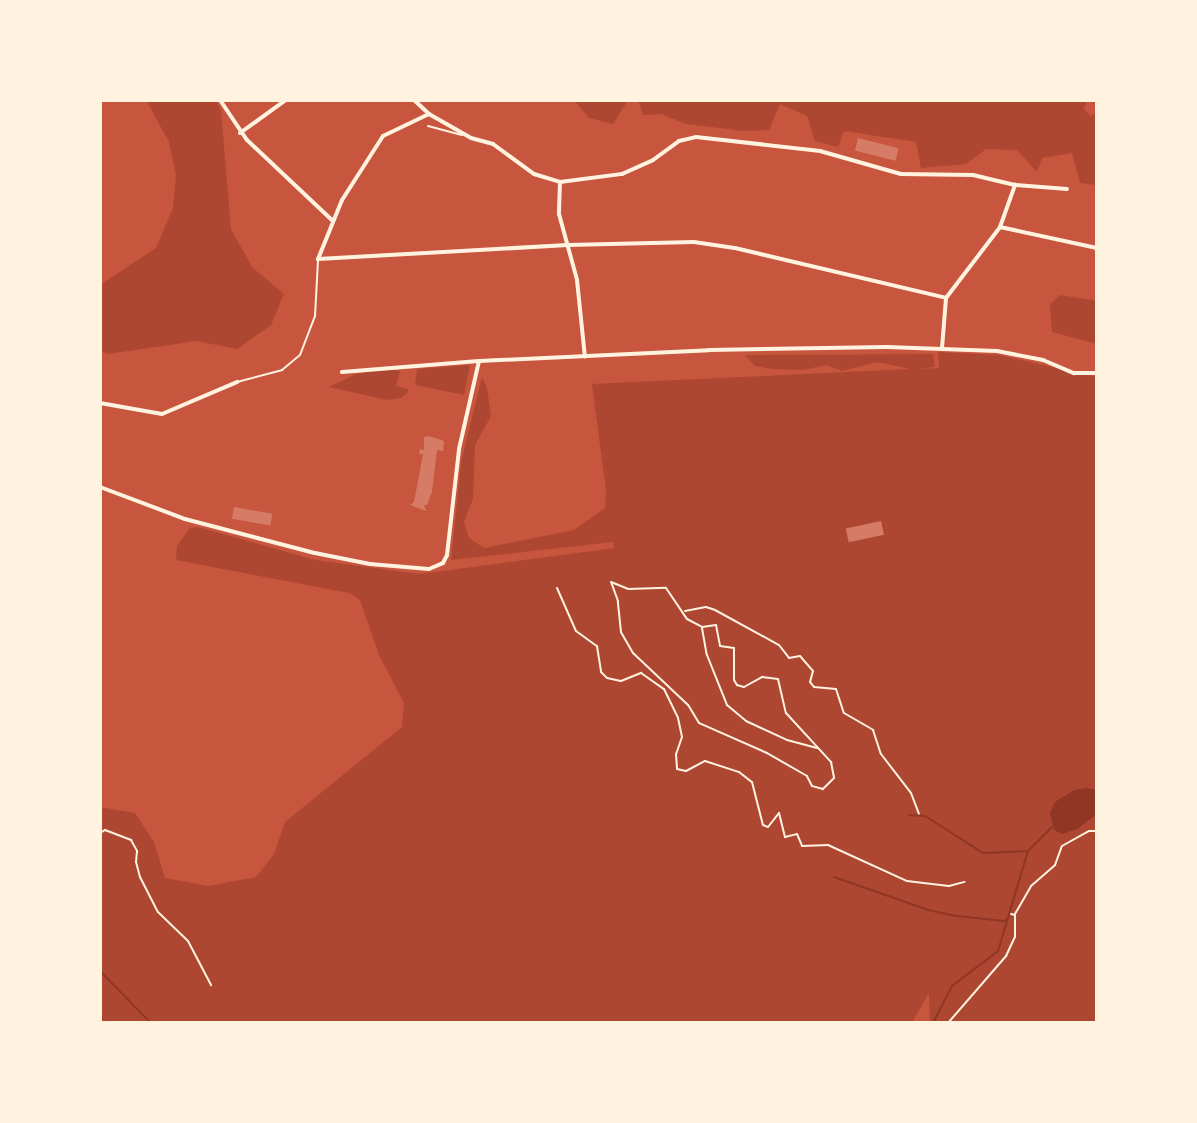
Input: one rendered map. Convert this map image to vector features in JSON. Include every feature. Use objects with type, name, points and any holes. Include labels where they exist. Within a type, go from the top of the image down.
[{"type":"street","points":[[220,100],[240,133],[332,220]]},
{"type":"street","points":[[240,133],[286,100]]},
{"type":"street","points":[[414,100],[429,114],[471,138],[493,144],[534,174],[560,182],[622,174],[653,160],[679,141],[696,137],[820,151],[901,174],[973,175],[1015,185],[1067,189]]},
{"type":"street","points":[[429,114],[383,136],[332,220],[318,259],[568,245],[717,245],[946,298]]},
{"type":"street","points":[[560,182],[559,214],[577,280],[585,358]]},
{"type":"street","points":[[942,348],[946,298],[1000,227],[1015,185]]},
{"type":"street","points":[[1000,227],[1097,248]]},
{"type":"street","points":[[342,372],[479,361],[751,349],[942,348],[997,351],[1043,360],[1074,373],[1097,373]]},
{"type":"street","points":[[100,487],[185,519],[315,553],[370,564],[429,569],[443,563],[447,555],[459,449],[479,361]]},
{"type":"street","points":[[100,403],[162,414],[237,382]]},
{"type":"lane","points":[[428,126],[471,138]]},
{"type":"lane","points":[[237,382],[282,370],[300,355],[315,316],[318,259]]},
{"type":"path","points":[[611,582],[628,589],[666,588],[684,611],[687,619],[702,627],[716,625],[720,646],[734,648],[734,680],[737,685],[744,687],[762,677],[778,679],[786,713],[834,769],[834,778],[823,789],[812,786],[807,776],[767,753],[699,723],[688,705],[627,642],[621,632],[618,601],[611,582]]},
{"type":"path","points":[[557,588],[576,631],[597,646],[601,672],[607,678],[621,681],[641,673],[664,689],[678,718],[682,737],[676,754],[677,769],[686,771],[705,761],[739,772],[752,782],[760,800],[763,825],[768,827],[779,813],[785,837],[797,834],[802,846],[828,845],[907,881],[949,886],[964,882]]},
{"type":"path","points":[[684,611],[706,607],[715,610],[779,645],[789,658],[800,656],[813,671],[810,682],[814,687],[836,689],[844,713],[873,730],[881,754],[911,793],[919,814]]},
{"type":"path","points":[[702,627],[707,655],[727,705],[746,721],[787,740],[819,749]]},
{"type":"path","points":[[100,833],[105,830],[131,840],[137,851],[140,877],[158,912],[188,941],[211,985]]},
{"type":"path","points":[[948,1023],[1006,956],[1015,937],[1013,915],[1031,886],[1055,865],[1062,846],[1089,831],[1097,831]]},
{"type":"shaded area","points":[[146,100],[216,100],[221,111],[231,229],[252,267],[284,294],[271,325],[237,349],[197,341],[108,354],[100,351],[100,285],[156,248],[173,208],[176,175],[169,142]]},
{"type":"shaded area","points":[[574,100],[628,100],[613,124],[589,118]]},
{"type":"shaded area","points":[[638,100],[1087,100],[1084,109],[1091,117],[1097,111],[1097,185],[1080,183],[1072,153],[1042,158],[1037,172],[1017,150],[986,149],[966,164],[921,168],[916,142],[844,131],[838,147],[815,141],[807,116],[780,104],[769,130],[744,131],[686,124],[661,114],[643,115]]},
{"type":"shaded area","points":[[1060,295],[1097,301],[1097,344],[1052,332],[1050,304]]},
{"type":"shaded area","points":[[938,352],[999,355],[1097,377],[1097,1023],[930,1023],[929,993],[912,1023],[100,1023],[100,807],[135,813],[154,842],[165,878],[208,886],[256,877],[274,854],[285,822],[402,727],[404,703],[379,655],[360,600],[349,593],[176,560],[177,546],[190,528],[198,527],[315,560],[420,574],[614,548],[613,542],[451,560],[461,462],[482,377],[491,416],[475,445],[473,499],[464,522],[469,538],[484,548],[574,530],[605,508],[606,491],[592,384],[911,369],[877,362],[842,371],[827,365],[802,370],[772,369],[755,366],[745,355],[933,354],[935,367],[918,369],[939,368]]},
{"type":"shaded area","points":[[470,365],[464,395],[415,385],[417,369]]},
{"type":"shaded area","points":[[389,369],[400,371],[396,386],[408,389],[401,398],[387,400],[329,387],[356,374]]},
{"type":"shaded area","points":[[1074,790],[1097,790],[1097,814],[1077,829],[1062,834],[1054,830],[1050,813],[1055,802]]},
{"type":"building","points":[[858,138],[899,148],[896,161],[855,151]]},
{"type":"building","points":[[424,437],[444,441],[443,451],[437,450],[432,492],[427,505],[424,505],[426,511],[410,505],[414,502],[423,454],[419,454],[420,449],[424,450]]},
{"type":"building","points":[[234,507],[272,514],[270,526],[232,519]]},
{"type":"building","points":[[881,521],[884,535],[849,542],[846,528]]},
{"type":"waterway","points":[[909,815],[925,816],[983,853],[1028,851]]},
{"type":"waterway","points":[[933,1023],[952,986],[998,951],[1028,851],[1052,827]]},
{"type":"waterway","points":[[834,877],[928,910],[1004,921],[1008,918]]},
{"type":"waterway","points":[[100,971],[151,1023]]}]
